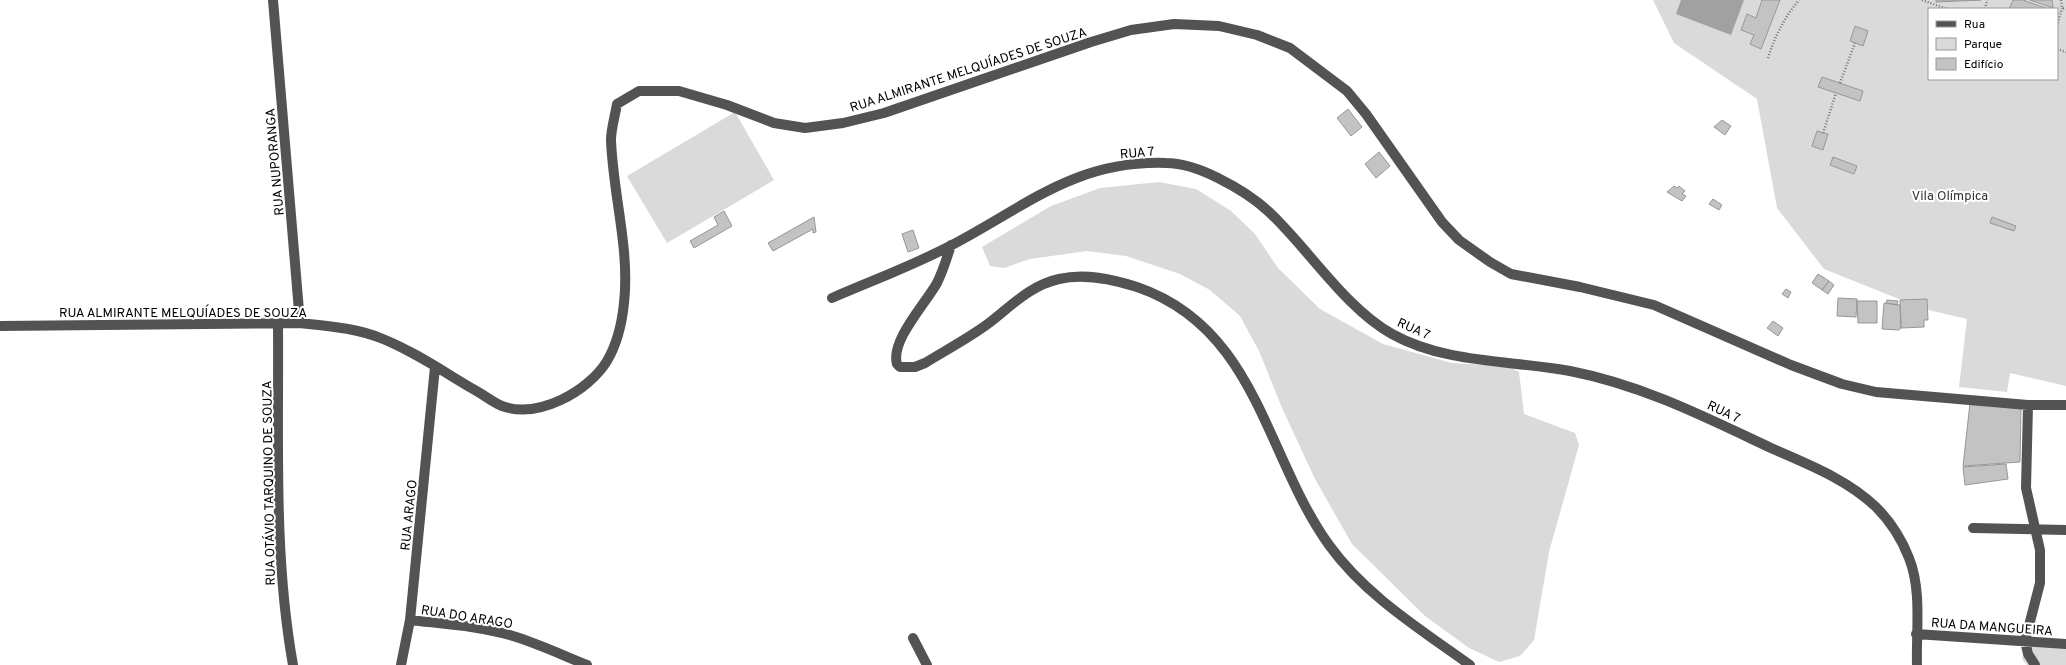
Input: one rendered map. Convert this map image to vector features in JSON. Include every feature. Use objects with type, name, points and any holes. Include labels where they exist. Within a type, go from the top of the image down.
[{"type":"street","name":"RUA NUPORANGA","points":[[273,0],[300,323]]},
{"type":"street","name":"RUA ALMIRANTE MELQUÍADES DE SOUZA","points":[[0,326],[300,323],[358,331],[381,338],[405,348],[503,406],[524,409],[543,407],[566,398],[589,383],[607,361],[620,330],[624,303],[625,269],[611,139],[617,104],[639,91],[679,91],[727,105],[774,123],[805,128],[842,124],[884,113],[1131,30],[1174,24],[1219,26],[1257,35],[1290,48],[1319,68],[1347,91],[1366,114],[1442,222],[1459,240],[1490,262],[1511,274],[1580,287],[1654,304],[1791,365],[1842,384],[1876,392],[2028,405],[2066,405]]},
{"type":"street","name":"RUA 7","points":[[832,298],[951,245],[1036,196],[1066,181],[1090,173],[1131,163],[1171,162],[1204,171],[1241,190],[1267,210],[1366,315],[1391,333],[1421,347],[1467,358],[1569,371],[1618,382],[1673,402],[1816,469],[1852,488],[1877,508],[1895,530],[1910,560],[1916,590],[1917,665]]},
{"type":"street","points":[[951,245],[936,284],[905,332],[896,353],[897,364],[900,367],[915,367],[924,363],[988,324],[1021,296],[1058,279],[1095,277],[1124,283],[1154,294],[1175,305],[1201,325],[1230,357],[1258,403],[1304,505],[1328,544],[1348,569],[1397,613],[1470,665]]},
{"type":"street","name":"RUA OTÁVIO TARQUINO DE SOUZA","points":[[278,323],[280,527],[284,595],[293,665]]},
{"type":"street","name":"RUA ARAGO","points":[[401,665],[410,620],[435,367]]},
{"type":"street","points":[[2028,405],[2026,488],[2040,550],[2040,583],[2025,641],[2028,654],[2035,665]]},
{"type":"street","points":[[1973,528],[2066,530]]},
{"type":"street","name":"RUA DO ARAGO","points":[[410,620],[482,629],[511,635],[547,647],[587,665]]},
{"type":"street","name":"RUA DA MANGUEIRA","points":[[1916,634],[2066,644]]},
{"type":"street","points":[[913,638],[927,665]]},
{"type":"path","points":[[1768,58],[1775,37],[1786,16],[1799,0]]},
{"type":"path","points":[[1922,0],[1944,8]]},
{"type":"path","points":[[2058,22],[2062,8],[2061,0]]},
{"type":"path","points":[[2062,8],[2066,10]]},
{"type":"path","points":[[1840,83],[1855,43]]},
{"type":"path","points":[[1823,133],[1836,93]]},
{"type":"green space","name":"Vila Olímpica","points":[[1653,0],[2066,0],[2066,386],[2010,373],[2007,392],[1959,387],[1967,319],[1924,309],[1824,269],[1777,208],[1757,99],[1674,43]]},
{"type":"green space","points":[[735,112],[774,180],[667,243],[627,176]]},
{"type":"green space","points":[[1159,182],[1196,189],[1231,211],[1255,234],[1278,268],[1320,309],[1383,344],[1452,363],[1507,366],[1519,372],[1524,414],[1575,433],[1579,445],[1549,552],[1534,640],[1520,656],[1499,662],[1469,648],[1425,616],[1352,544],[1315,479],[1282,408],[1259,351],[1240,316],[1210,290],[1180,274],[1126,256],[1087,251],[1030,259],[1004,268],[990,266],[982,247],[1051,206],[1100,188]]},
{"type":"green space","points":[[2025,641],[2066,644],[2066,665],[2027,665],[2022,659]]},
{"type":"shaded area","points":[[1681,0],[1744,0],[1731,35],[1676,14]]},
{"type":"building","points":[[1762,0],[1780,0],[1761,49],[1750,44],[1754,35],[1741,30],[1747,14],[1756,18]]},
{"type":"building","points":[[1936,0],[1981,0],[1936,2]]},
{"type":"building","points":[[2013,0],[2023,0],[2045,8],[2009,8]]},
{"type":"building","points":[[2030,0],[2052,0],[2053,8]]},
{"type":"building","points":[[1855,26],[1868,31],[1863,46],[1850,41]]},
{"type":"building","points":[[1822,77],[1863,91],[1860,101],[1818,87]]},
{"type":"building","points":[[1348,109],[1362,127],[1351,136],[1337,118]]},
{"type":"building","points":[[1722,120],[1731,126],[1725,135],[1714,127]]},
{"type":"building","points":[[1817,131],[1828,134],[1823,150],[1812,146]]},
{"type":"building","points":[[1379,152],[1390,166],[1376,178],[1365,164]]},
{"type":"building","points":[[1833,157],[1857,166],[1854,174],[1830,165]]},
{"type":"building","points":[[1674,186],[1677,188],[1679,186],[1685,191],[1682,194],[1686,196],[1682,201],[1667,192]]},
{"type":"building","points":[[1713,199],[1722,205],[1719,210],[1709,204]]},
{"type":"building","points":[[724,211],[732,226],[694,248],[690,241],[718,225],[714,217]]},
{"type":"building","points":[[814,217],[816,232],[813,233],[813,229],[773,251],[768,243]]},
{"type":"building","points":[[1992,217],[2016,226],[2014,231],[1990,223]]},
{"type":"building","points":[[913,230],[919,248],[908,252],[902,234]]},
{"type":"building","points":[[1818,274],[1829,281],[1822,290],[1812,283]]},
{"type":"building","points":[[1829,281],[1834,285],[1828,294],[1822,290]]},
{"type":"building","points":[[1786,289],[1791,292],[1788,298],[1782,294]]},
{"type":"building","points":[[1838,298],[1857,299],[1856,317],[1837,316]]},
{"type":"building","points":[[1927,299],[1928,320],[1924,320],[1924,327],[1901,328],[1900,300]]},
{"type":"building","points":[[1887,300],[1898,301],[1897,305],[1886,303]]},
{"type":"building","points":[[1857,301],[1877,301],[1877,323],[1858,323]]},
{"type":"building","points":[[1884,303],[1900,305],[1901,328],[1899,330],[1882,329]]},
{"type":"building","points":[[1773,321],[1783,328],[1778,336],[1767,328]]},
{"type":"building","points":[[1970,403],[2021,409],[2020,462],[1963,466]]},
{"type":"building","points":[[2006,464],[2008,479],[1965,485],[1963,467]]}]
